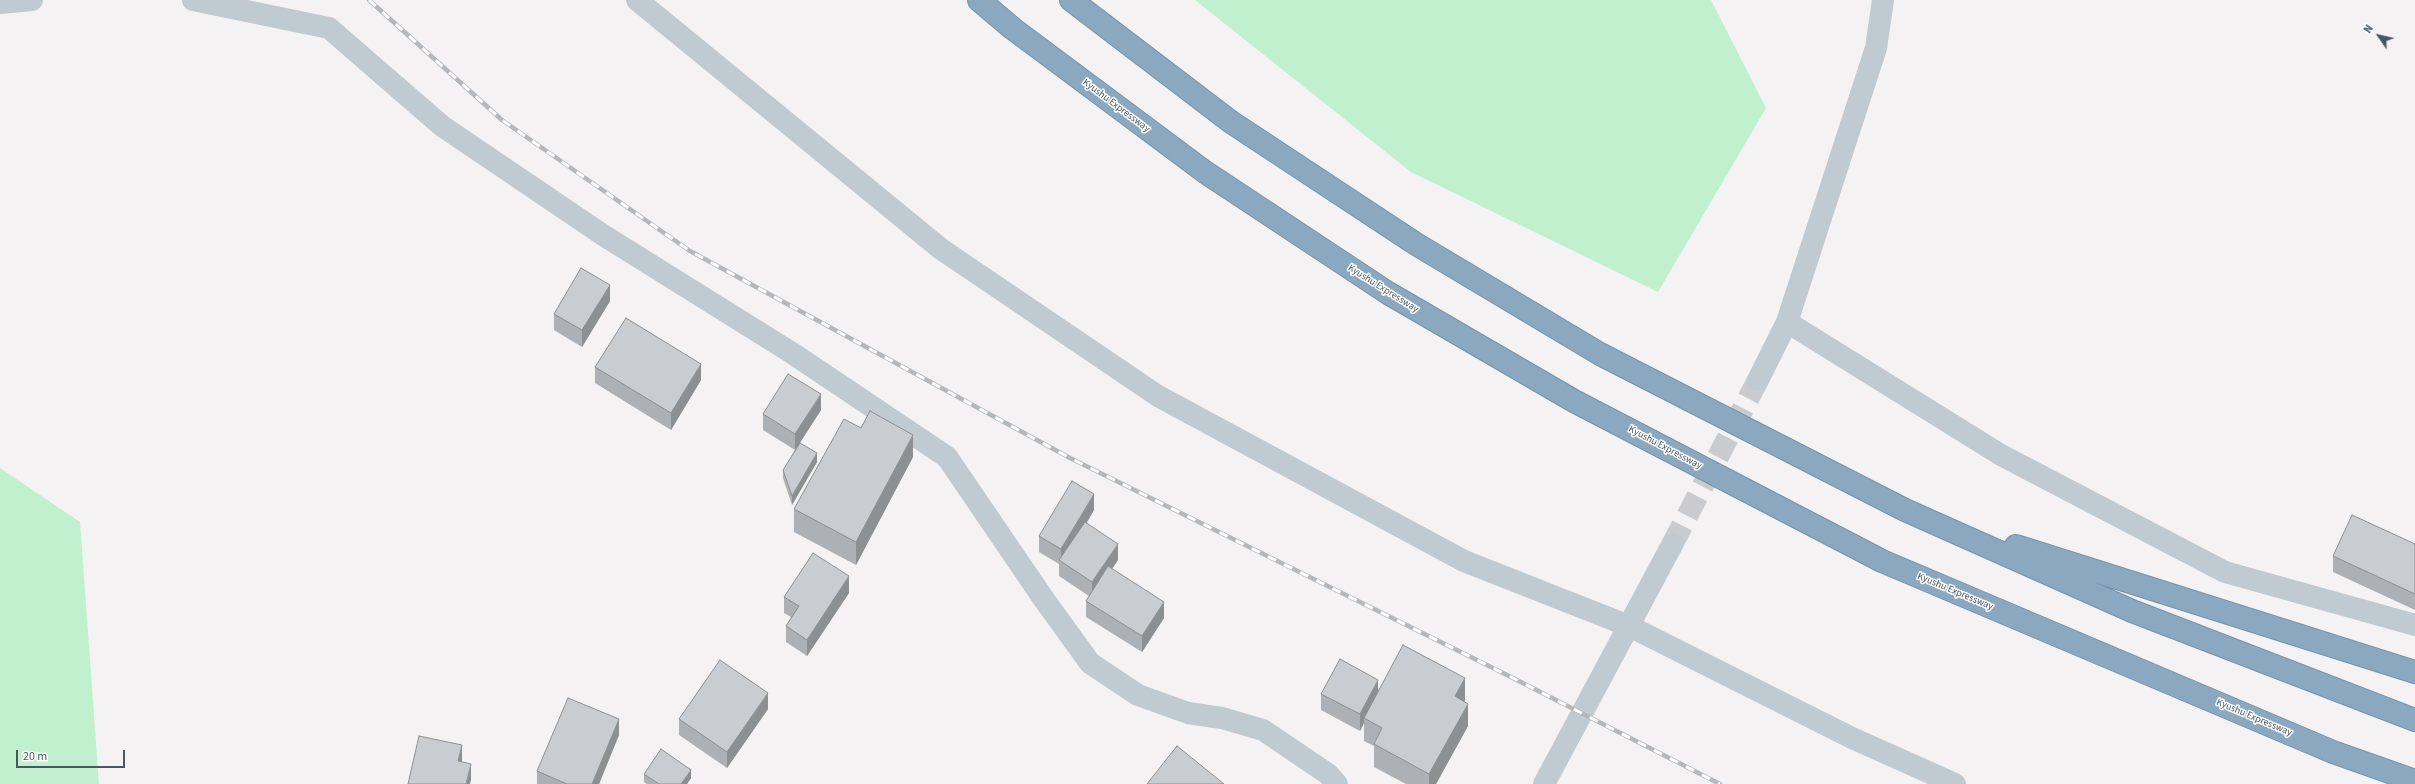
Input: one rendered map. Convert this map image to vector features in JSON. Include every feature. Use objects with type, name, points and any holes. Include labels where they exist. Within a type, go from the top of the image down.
[{"type":"highway","name":"Kyushu Expressway","points":[[979,0],[1012,28],[1205,172],[1388,293],[1574,401],[1882,562],[2333,752],[2415,781]]},
{"type":"highway","points":[[1071,0],[1231,122],[1416,244],[1600,354],[1905,510],[2132,611],[2415,720]]},
{"type":"highway","points":[[1905,510],[2415,672]]},
{"type":"highway","points":[[2333,752],[2392,784]]},
{"type":"street","points":[[0,4],[32,0]]},
{"type":"street","points":[[194,0],[329,28],[442,126],[603,235],[792,353],[947,457],[1043,598],[1090,663],[1138,695],[1188,712],[1222,718],[1263,730],[1328,774],[1337,784]]},
{"type":"street","points":[[637,0],[940,249],[1158,396],[1464,561],[1629,626],[1852,738],[1955,784]]},
{"type":"street","points":[[1758,380],[1787,322],[1876,48],[1882,0]]},
{"type":"street","points":[[1787,322],[2001,455],[2225,572],[2415,625]]},
{"type":"street","points":[[1544,784],[1672,545]]},
{"type":"green space","points":[[1195,0],[1711,0],[1766,108],[1658,292],[1411,172]]},
{"type":"green space","points":[[0,468],[80,522],[99,784],[0,784]]},
{"type":"building","points":[[581,268],[610,285],[582,330],[554,314]]},
{"type":"building","points":[[626,318],[701,364],[671,413],[595,367]]},
{"type":"building","points":[[788,374],[821,394],[795,434],[763,414]]},
{"type":"building","points":[[870,411],[913,435],[856,542],[794,509],[844,419],[861,428]]},
{"type":"building","points":[[800,443],[817,453],[792,496],[783,470]]},
{"type":"building","points":[[1072,481],[1094,494],[1061,549],[1039,536]]},
{"type":"building","points":[[2352,515],[2415,544],[2415,594],[2333,556]]},
{"type":"building","points":[[1085,522],[1118,544],[1092,582],[1059,560]]},
{"type":"building","points":[[813,553],[849,576],[807,640],[786,626],[799,606],[784,597]]},
{"type":"building","points":[[1108,566],[1164,602],[1142,636],[1086,601]]},
{"type":"building","points":[[1403,645],[1465,678],[1455,696],[1468,704],[1429,774],[1374,744],[1382,728],[1364,718]]},
{"type":"building","points":[[1340,659],[1378,680],[1360,714],[1321,694]]},
{"type":"building","points":[[720,660],[768,693],[727,752],[679,719]]},
{"type":"building","points":[[568,698],[619,719],[592,784],[567,784],[537,771]]},
{"type":"building","points":[[419,736],[462,745],[458,761],[471,764],[466,784],[408,784]]},
{"type":"building","points":[[1177,746],[1224,784],[1147,784]]},
{"type":"building","points":[[661,749],[691,770],[681,784],[659,784],[644,774]]},
{"type":"tunnel","points":[[1672,545],[1758,380]]},
{"type":"railway","points":[[369,0],[502,120],[690,251],[1070,458],[1511,677],[1720,784]]}]
